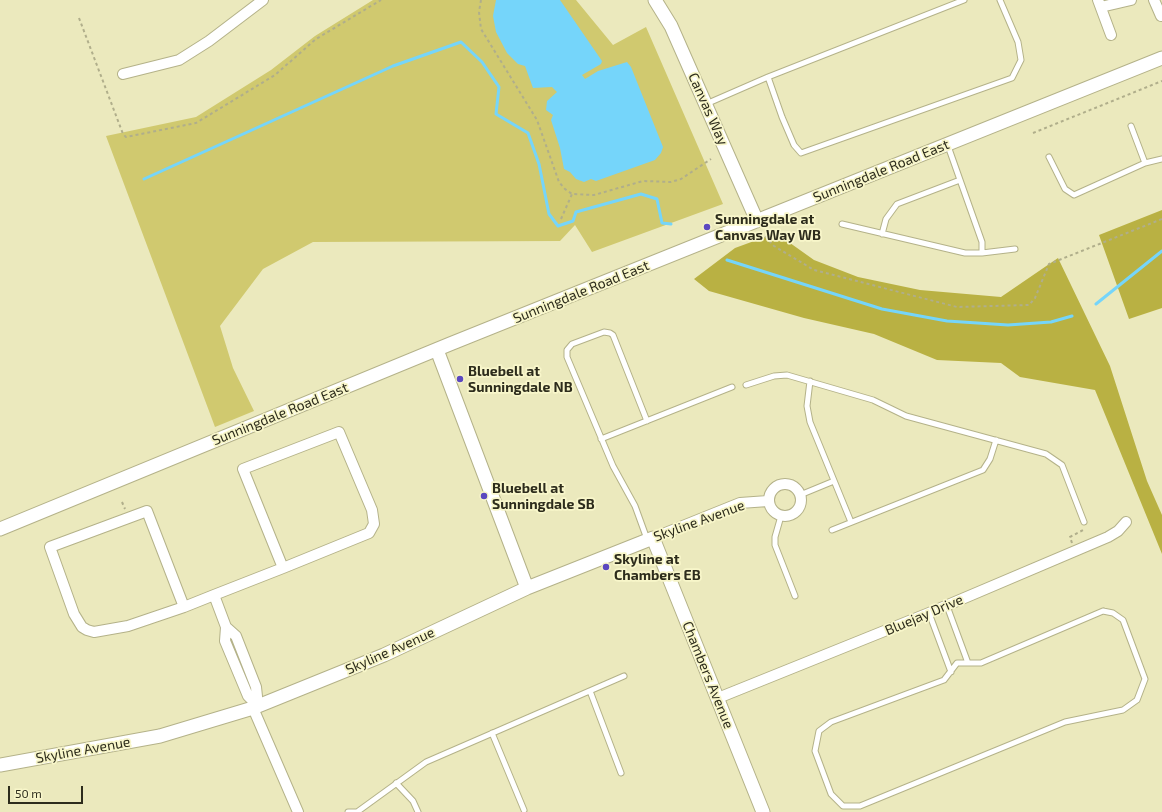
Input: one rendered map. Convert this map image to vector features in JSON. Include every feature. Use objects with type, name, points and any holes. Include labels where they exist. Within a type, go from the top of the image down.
[{"type":"street","points":[[123,74],[179,60],[209,41],[263,0]]},
{"type":"street","points":[[1112,35],[1099,4],[1131,0]]},
{"type":"street","points":[[1154,0],[1161,16]]},
{"type":"street","name":"Canvas Way","points":[[658,1],[671,26],[706,104],[758,226]]},
{"type":"street","name":"Sunningdale Road East","points":[[0,529],[437,350],[758,226],[947,145],[1162,58]]},
{"type":"street","points":[[437,350],[527,588]]},
{"type":"street","points":[[184,607],[147,511],[50,547],[74,614],[82,626],[87,630],[94,632],[128,626],[184,607],[214,596],[369,534],[374,524],[372,510],[339,432],[243,469],[282,568]]},
{"type":"street","points":[[782,484],[789,484],[796,488],[800,495],[800,507],[790,516],[781,516],[771,509],[768,501],[770,493],[774,487],[782,484]]},
{"type":"street","name":"Skyline Avenue","points":[[0,765],[160,736],[256,707],[384,655],[527,588],[740,503],[768,501]]},
{"type":"street","name":"Bluejay Drive","points":[[718,698],[947,606],[1108,537],[1118,532],[1126,522]]},
{"type":"street","name":"Chambers Avenue","points":[[650,539],[718,698],[763,812]]},
{"type":"street","points":[[214,596],[226,626],[236,636],[256,687],[256,707],[298,812]]},
{"type":"lane","points":[[706,104],[768,77],[964,0]]},
{"type":"lane","points":[[768,77],[782,117],[794,145],[802,153],[1012,78],[1021,60],[1018,42],[1000,0]]},
{"type":"lane","points":[[1131,126],[1145,163]]},
{"type":"lane","points":[[947,145],[982,242],[982,253]]},
{"type":"lane","points":[[1049,157],[1065,189],[1074,195],[1145,163],[1162,159]]},
{"type":"lane","points":[[882,234],[886,219],[897,204],[960,180]]},
{"type":"lane","points":[[842,224],[965,253],[982,253],[1015,249]]},
{"type":"lane","points":[[647,421],[613,335],[604,332],[572,344],[567,350],[567,357],[613,466],[635,506],[650,539]]},
{"type":"lane","points":[[746,385],[774,376],[787,374],[873,400],[906,416],[1046,454],[1062,465],[1084,522]]},
{"type":"lane","points":[[810,381],[807,406],[810,422],[850,522]]},
{"type":"lane","points":[[601,439],[732,387]]},
{"type":"lane","points":[[832,530],[982,470],[990,459],[996,440]]},
{"type":"lane","points":[[800,495],[834,481]]},
{"type":"lane","points":[[781,516],[775,537],[776,546],[795,596]]},
{"type":"lane","points":[[947,606],[968,664]]},
{"type":"lane","points":[[1103,611],[1113,613],[1123,620],[1145,679],[1137,700],[1123,710],[1064,722],[860,806],[843,806],[831,794],[815,751],[819,732],[831,722],[944,680],[957,664],[968,664],[981,664],[1103,611]]},
{"type":"lane","points":[[929,613],[951,672]]},
{"type":"lane","points":[[348,812],[357,812],[426,762],[624,676]]},
{"type":"lane","points":[[590,691],[621,773]]},
{"type":"lane","points":[[492,733],[524,810]]},
{"type":"lane","points":[[396,783],[413,801],[418,812]]},
{"type":"path","points":[[79,18],[123,134],[126,137],[196,123],[275,75],[316,39],[381,0]]},
{"type":"path","points":[[481,0],[479,12],[481,29],[537,120],[558,182],[572,194],[594,195],[643,180],[653,182],[681,179],[711,159]]},
{"type":"path","points":[[1032,133],[1162,81]]},
{"type":"path","points":[[561,219],[572,194]]},
{"type":"path","points":[[758,226],[774,246],[814,270],[957,307],[1029,304],[1035,298],[1049,264],[1162,219]]},
{"type":"path","points":[[1072,544],[1070,537],[1083,531],[1086,525],[1084,522]]},
{"type":"shaded area","points":[[373,0],[576,0],[613,45],[646,27],[723,204],[592,252],[575,225],[560,241],[313,242],[263,269],[220,326],[233,368],[254,411],[215,427],[106,136],[196,117],[271,70],[315,36]]},
{"type":"shaded area","points":[[1162,210],[1162,308],[1129,319],[1099,235]]},
{"type":"shaded area","points":[[776,233],[814,260],[858,277],[920,290],[1001,297],[1058,258],[1110,366],[1147,481],[1162,515],[1162,554],[1095,390],[1020,377],[1001,363],[937,360],[874,334],[804,318],[709,291],[694,279],[735,248]]},
{"type":"water","points":[[496,0],[560,0],[602,61],[601,64],[582,75],[585,79],[598,71],[627,62],[631,67],[663,147],[661,153],[655,160],[596,181],[591,179],[584,182],[576,179],[570,172],[564,169],[560,148],[551,120],[553,115],[546,110],[547,101],[557,92],[552,87],[533,88],[525,66],[518,64],[507,53],[496,32],[493,16]]},
{"type":"waterway","points":[[144,179],[393,66],[461,42],[482,62],[499,87],[496,114],[528,133],[539,164],[549,214],[558,226],[573,221],[576,212],[641,194],[657,199],[662,223],[671,224]]},
{"type":"waterway","points":[[1096,304],[1162,251]]},
{"type":"waterway","points":[[727,260],[882,309],[947,321],[1008,325],[1051,322],[1072,316]]},
{"type":"place","name":"Sunningdale at Canvas Way WB","points":[[707,227]]},
{"type":"place","name":"Bluebell at Sunningdale NB","points":[[460,379]]},
{"type":"place","name":"Bluebell at Sunningdale SB","points":[[484,496]]},
{"type":"place","name":"Skyline at Chambers EB","points":[[606,567]]}]
